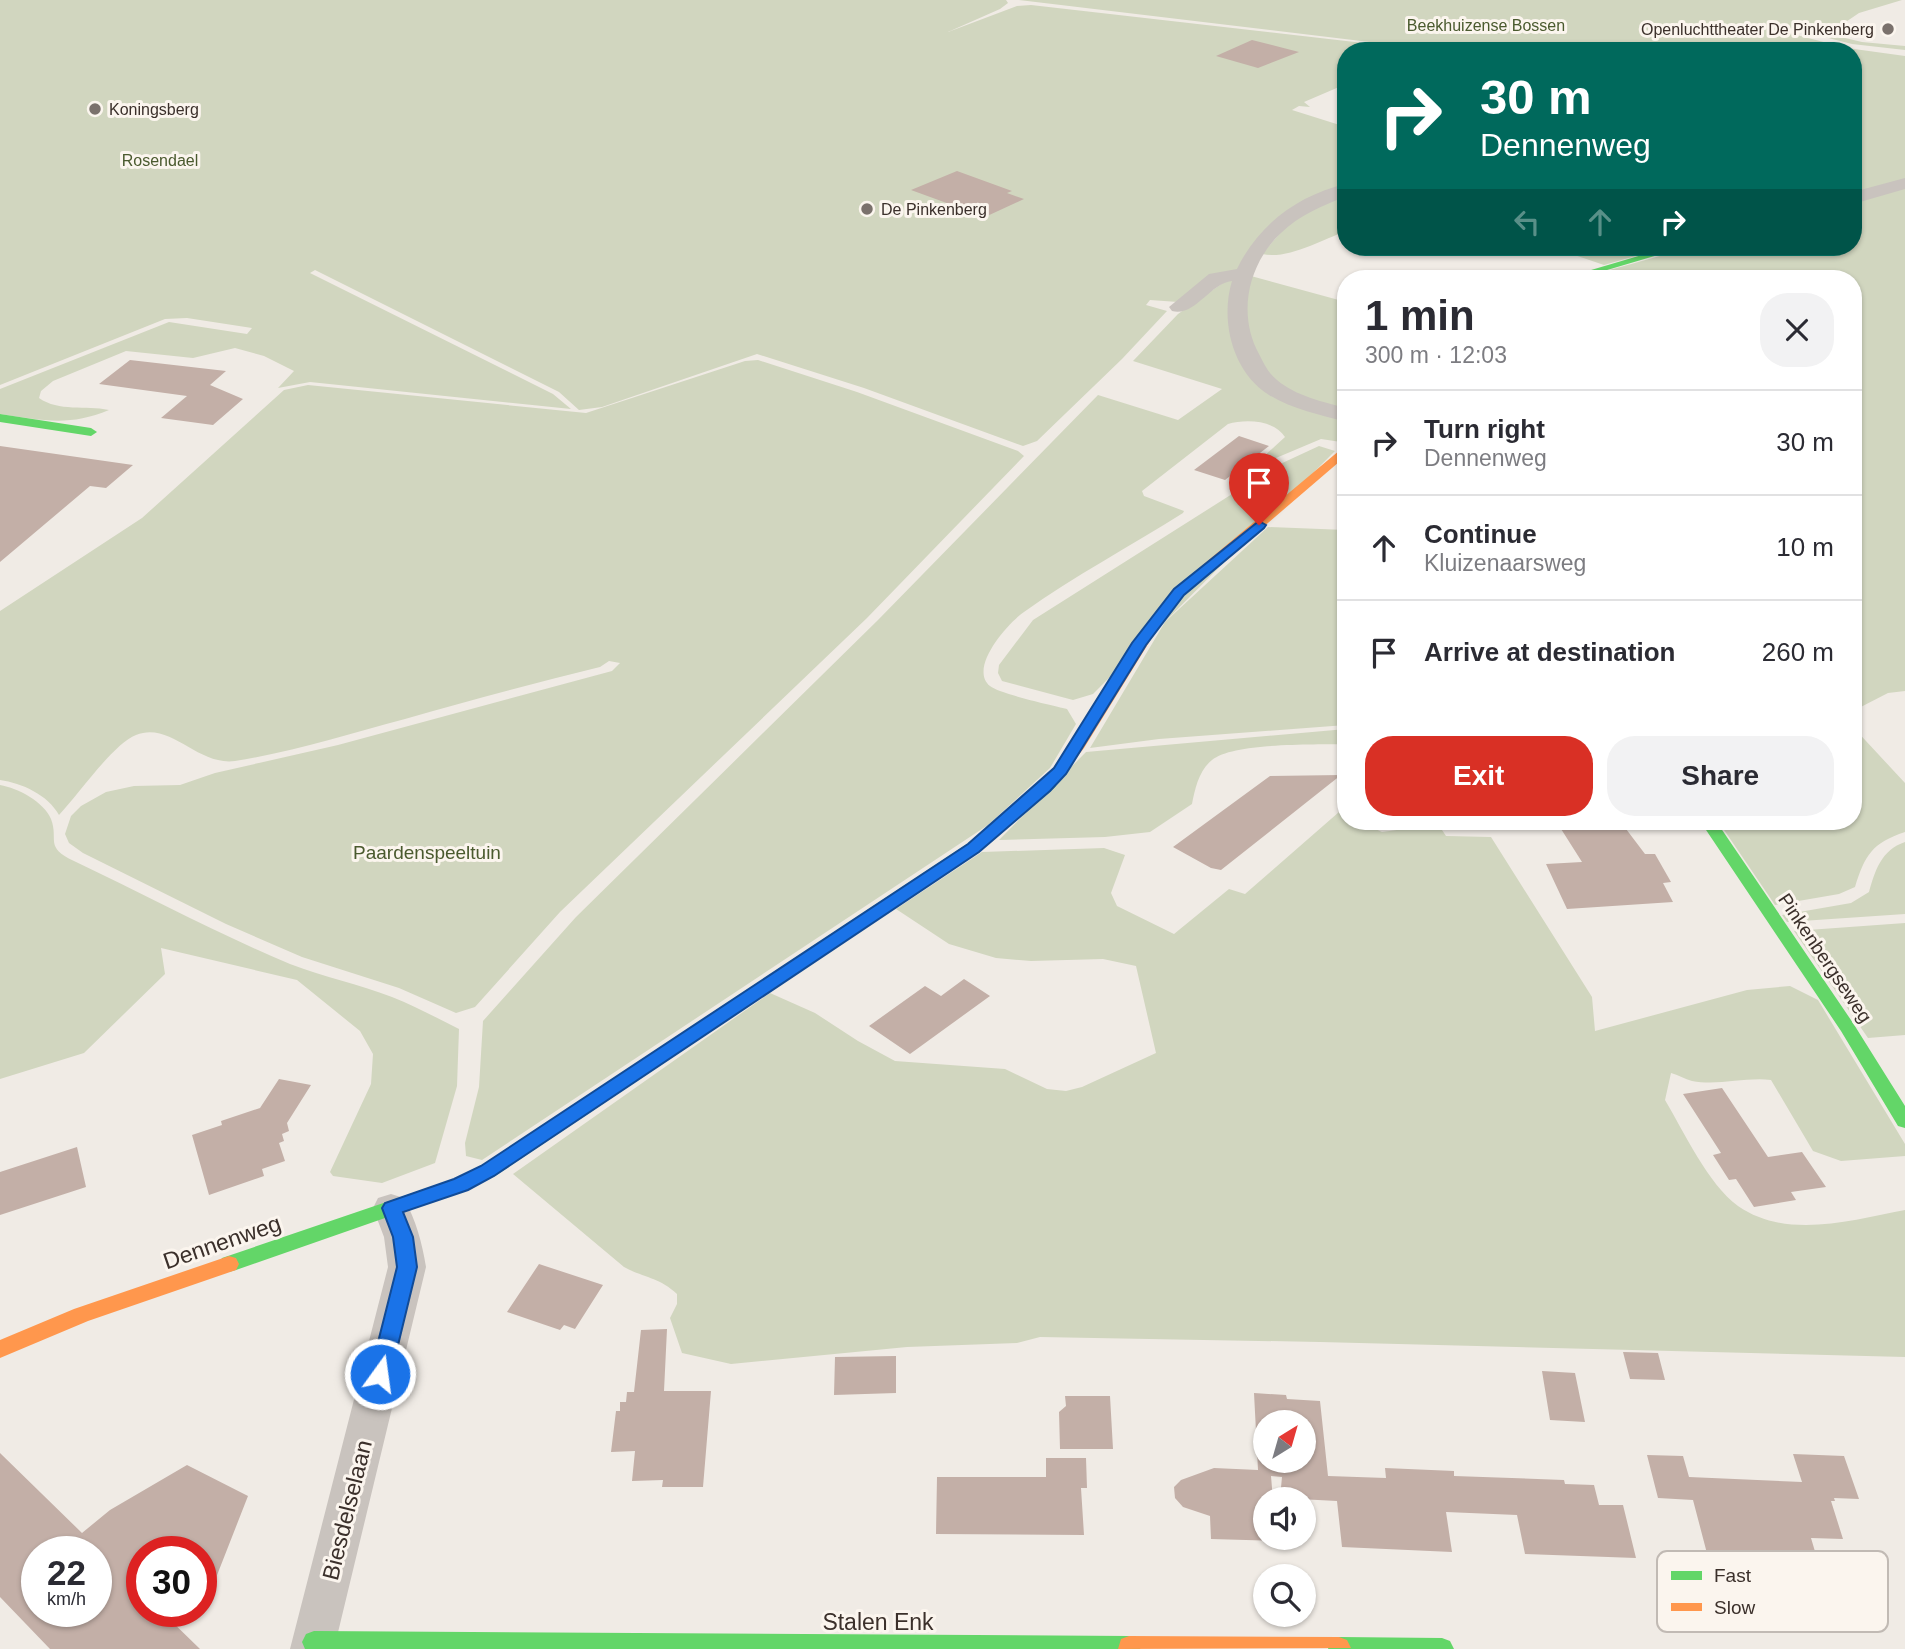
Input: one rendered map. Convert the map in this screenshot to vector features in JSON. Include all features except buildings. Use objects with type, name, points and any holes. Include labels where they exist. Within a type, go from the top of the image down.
[{"type":"street","points":[[1862,195],[1905,183]]},
{"type":"street","points":[[1337,193],[1293,214],[1272,229],[1244,275],[1236,305],[1236,323],[1241,343],[1260,375],[1270,386],[1290,397],[1337,412]]},
{"type":"street","points":[[1598,270],[1648,256]]},
{"type":"street","points":[[1180,307],[1214,278],[1230,273],[1244,275]]},
{"type":"street","points":[[0,418],[91,432]]},
{"type":"street","name":"Dennenweg","points":[[0,1349],[81,1315],[461,1184],[488,1171],[973,848],[1060,771],[1139,643],[1179,592],[1337,457]]},
{"type":"street","name":"Pinkenbergseweg","points":[[1714,830],[1847,1027],[1905,1121]]},
{"type":"street","name":"Biesdelselaan","points":[[313,1645],[407,1267],[403,1237],[391,1208]]},
{"type":"street","name":"Stalen Enk","points":[[313,1645],[1442,1649]]},
{"type":"green space","name":"Rosendael","points":[[0,0],[1006,0],[1008,3],[1000,9],[948,32],[1017,6],[1031,5],[1354,42],[1337,42],[1337,88],[1304,102],[1310,107],[1299,106],[1292,110],[1337,124],[1337,190],[1287,212],[1239,271],[1209,276],[1178,302],[1150,300],[1146,305],[1167,311],[1122,359],[1037,441],[1023,446],[864,388],[757,354],[602,407],[579,410],[559,392],[315,270],[310,273],[553,394],[571,409],[310,382],[278,388],[294,371],[264,356],[235,348],[193,358],[126,351],[53,381],[41,391],[39,398],[55,405],[109,410],[81,419],[55,421],[0,414],[0,389],[169,322],[247,334],[252,328],[187,318],[165,319],[0,385]]},
{"type":"green space","name":"Beekhuizense Bossen","points":[[1019,0],[1902,0],[1859,13],[1828,34],[1862,42],[1844,42],[1785,27],[1777,30],[1824,42],[1369,42]]},
{"type":"green space","name":"Beekhuizense Bossen","points":[[1862,42],[1905,46],[1905,50],[1862,45]]},
{"type":"green space","name":"Beekhuizense Bossen","points":[[1862,50],[1905,56],[1905,180],[1862,192]]},
{"type":"green space","points":[[1905,186],[1905,691],[1888,693],[1862,706],[1862,270],[1610,270],[1660,256],[1862,256],[1862,198]]},
{"type":"green space","points":[[1337,197],[1337,235],[1293,252],[1262,254],[1296,215]]},
{"type":"green space","points":[[1578,256],[1636,256],[1604,265]]},
{"type":"green space","points":[[1233,276],[1253,375],[1337,416],[1337,441],[1321,439],[1269,461],[1263,457],[1285,437],[1280,431],[1259,422],[1228,424],[1142,491],[1144,496],[1184,511],[1183,513],[1024,612],[1000,636],[987,658],[984,678],[990,686],[1015,696],[1067,709],[1076,724],[1050,768],[988,825],[482,1160],[466,1156],[465,1143],[479,1087],[483,1021],[576,917],[878,620],[1098,395],[1178,420],[1222,389],[1133,361],[1178,314]]},
{"type":"green space","points":[[1251,276],[1337,300],[1337,409],[1276,384],[1248,343],[1244,306]]},
{"type":"green space","name":"Paardenspeeltuin","points":[[758,360],[857,392],[1018,451],[1024,456],[867,618],[560,912],[475,1007],[456,1013],[399,988],[302,957],[226,924],[83,853],[69,843],[65,834],[71,816],[81,806],[106,792],[134,786],[180,785],[215,773],[338,745],[612,671],[620,663],[609,661],[600,667],[320,742],[235,761],[208,757],[161,734],[149,732],[136,735],[117,748],[59,815],[34,791],[0,780],[0,611],[142,518],[284,390],[308,385],[586,413],[745,361]]},
{"type":"green space","points":[[1319,446],[1335,451],[1093,694],[1073,700],[1002,681],[998,673],[999,665],[1033,620],[1278,465]]},
{"type":"green space","points":[[1268,527],[1337,530],[1337,726],[1159,739],[1090,748],[1165,622]]},
{"type":"green space","points":[[1337,730],[1337,744],[1256,747],[1223,754],[1212,760],[1201,774],[1192,804],[1150,832],[1105,837],[999,840],[1086,752]]},
{"type":"green space","points":[[1862,737],[1905,783],[1905,832],[1885,841],[1871,852],[1862,866],[1855,887],[1839,894],[1775,905],[1724,830],[1862,830]]},
{"type":"green space","points":[[0,785],[15,789],[43,807],[51,819],[56,847],[74,861],[262,952],[303,969],[392,997],[459,1029],[457,1086],[435,1163],[382,1183],[333,1176],[330,1172],[371,1084],[373,1054],[360,1031],[297,980],[161,948],[165,974],[84,1053],[0,1079]]},
{"type":"green space","points":[[1337,814],[1337,830],[1442,830],[1446,836],[1491,837],[1592,997],[1595,1031],[1747,990],[1790,986],[1818,1000],[1905,1144],[1905,1156],[1841,1161],[1813,1151],[1771,1080],[1702,1082],[1671,1073],[1665,1100],[1697,1157],[1717,1185],[1738,1206],[1757,1216],[1798,1225],[1842,1222],[1905,1210],[1905,1357],[1040,1337],[1017,1343],[907,1347],[731,1364],[682,1353],[670,1318],[677,1304],[677,1294],[658,1281],[624,1267],[513,1174],[770,993],[815,1013],[895,1061],[1005,1069],[1047,1089],[1066,1091],[1082,1087],[1156,1053],[1136,966],[1103,959],[1031,961],[996,958],[949,944],[896,909],[982,852],[1104,848],[1125,855],[1111,893],[1117,906],[1174,934],[1229,889],[1245,894]]},
{"type":"green space","points":[[1905,842],[1905,914],[1787,922],[1782,915],[1851,903],[1869,892],[1885,856]]},
{"type":"green space","points":[[1905,923],[1905,1035],[1868,1038],[1794,931]]},
{"type":"traffic: fast","points":[[1598,270],[1648,256]]},
{"type":"traffic: fast","points":[[0,418],[91,432]]},
{"type":"traffic: fast","points":[[229,1264],[461,1184],[488,1171],[973,848],[1048,786]]},
{"type":"traffic: fast","points":[[1714,830],[1847,1027],[1905,1121]]},
{"type":"traffic: fast","points":[[314,1642],[1129,1647]]},
{"type":"traffic: fast","points":[[1339,1648],[1442,1649]]},
{"type":"traffic: slow","points":[[1048,786],[1076,748],[1147,635],[1179,592],[1337,457]]},
{"type":"traffic: slow","points":[[0,1349],[81,1315],[229,1264]]},
{"type":"traffic: slow","points":[[1129,1647],[1339,1648]]},
{"type":"place","name":"Openluchttheater De Pinkenberg","points":[[1888,29]]},
{"type":"place","name":"Koningsberg","points":[[95,109]]},
{"type":"place","name":"De Pinkenberg","points":[[867,209]]},
{"type":"route","points":[[380,1374],[407,1267],[403,1237],[391,1208],[461,1184],[488,1171],[973,848],[1060,771],[1139,643],[1179,592],[1259,525]]}]
